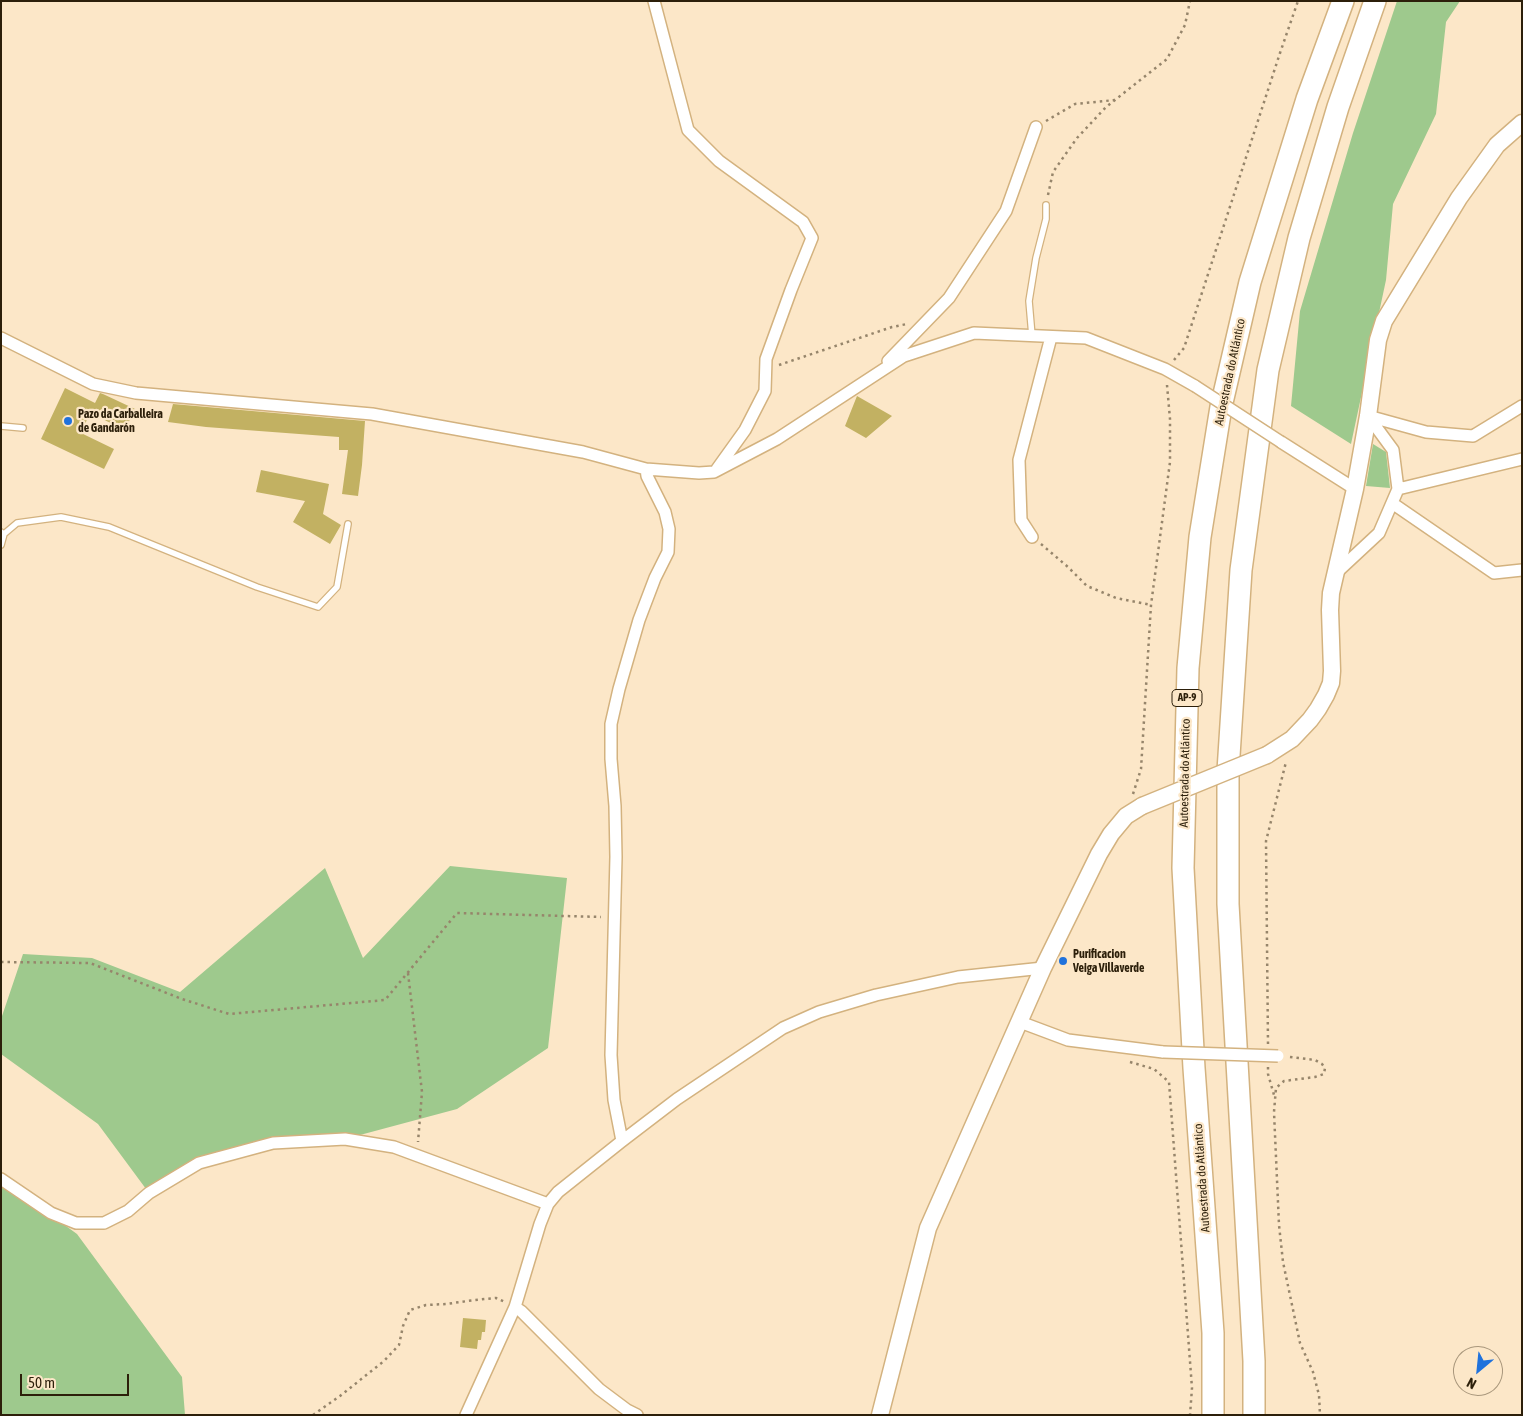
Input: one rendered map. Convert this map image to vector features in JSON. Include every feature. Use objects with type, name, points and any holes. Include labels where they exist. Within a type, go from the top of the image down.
[{"type":"highway","name":"Autoestrada do Atlántico","points":[[1213,1415],[1213,1333],[1194,1068],[1183,868],[1188,668],[1200,536],[1221,408],[1250,282],[1307,99],[1343,1]]},
{"type":"highway","points":[[1254,1415],[1254,1361],[1228,904],[1228,771],[1241,570],[1268,370],[1296,247],[1338,107],[1375,1]]},
{"type":"street","points":[[654,1],[688,130],[719,161],[803,222],[812,238],[766,359],[765,391],[744,430],[714,472]]},
{"type":"street","points":[[880,1415],[928,1228],[1043,968],[1099,854],[1111,834],[1126,816],[1142,806],[1267,755],[1292,739],[1318,709],[1326,695],[1332,671],[1330,610],[1335,575],[1355,490],[1368,416],[1378,340],[1384,321],[1454,206],[1486,160],[1497,145],[1522,123]]},
{"type":"street","points":[[873,376],[950,298],[1006,211],[1036,127]]},
{"type":"street","points":[[1,338],[93,384],[136,393],[372,414],[584,452],[646,469],[699,473],[714,472],[777,439],[904,356],[974,333],[1086,338],[1166,368],[1355,490]]},
{"type":"street","points":[[1032,537],[1021,520],[1019,460],[1051,337]]},
{"type":"street","points":[[1368,416],[1426,432],[1474,436],[1522,406]]},
{"type":"street","points":[[1335,575],[1379,533],[1398,489],[1393,450],[1368,416]]},
{"type":"street","points":[[1398,489],[1522,459]]},
{"type":"street","points":[[622,1141],[614,1100],[610,1055],[616,858],[611,724],[639,620],[654,578],[668,552],[669,529],[664,512],[647,476],[646,469]]},
{"type":"street","points":[[1392,503],[1494,573],[1522,570]]},
{"type":"street","points":[[466,1415],[515,1307],[540,1224],[548,1204],[558,1192],[622,1141],[677,1099],[783,1028],[819,1012],[876,994],[958,976],[1043,968]]},
{"type":"street","points":[[1020,1022],[1068,1040],[1163,1052],[1278,1056]]},
{"type":"street","points":[[1,1179],[51,1213],[76,1223],[104,1223],[128,1211],[149,1193],[199,1163],[273,1143],[345,1138],[394,1147],[548,1204]]},
{"type":"street","points":[[515,1307],[528,1317],[599,1389],[627,1410],[637,1415]]},
{"type":"lane","points":[[1032,336],[1029,301],[1036,258],[1046,219],[1046,205]]},
{"type":"lane","points":[[1,426],[23,428]]},
{"type":"lane","points":[[1,545],[3,533],[17,523],[61,517],[109,528],[257,587],[318,607],[337,587],[348,524]]},
{"type":"path","points":[[1046,205],[1053,172],[1077,138],[1106,106],[1167,59],[1185,25],[1190,1]]},
{"type":"path","points":[[1126,816],[1141,769],[1151,605],[1170,462],[1170,419],[1166,368],[1184,348],[1298,1]]},
{"type":"path","points":[[1036,127],[1075,104],[1115,100]]},
{"type":"path","points":[[766,370],[892,327],[929,319]]},
{"type":"path","points":[[1032,537],[1068,567],[1087,586],[1116,598],[1151,605]]},
{"type":"path","points":[[1268,1045],[1266,841],[1292,739]]},
{"type":"path","points":[[1,962],[90,963],[182,999],[229,1014],[385,1000],[457,913],[614,918]]},
{"type":"path","points":[[408,973],[422,1092],[416,1156]]},
{"type":"path","points":[[1278,1056],[1315,1060],[1325,1068],[1324,1074],[1284,1082],[1276,1088],[1275,1097],[1279,1225],[1283,1262],[1300,1344],[1313,1372],[1319,1395],[1320,1415]]},
{"type":"path","points":[[1127,1061],[1154,1069],[1169,1082],[1192,1388],[1190,1415]]},
{"type":"path","points":[[1268,1064],[1268,1074],[1275,1097]]},
{"type":"path","points":[[313,1415],[384,1361],[399,1345],[403,1326],[410,1310],[426,1305],[496,1298],[515,1307]]},
{"type":"green space","points":[[1397,1],[1460,1],[1446,22],[1436,114],[1393,204],[1386,280],[1351,444],[1291,406],[1300,311],[1353,133]]},
{"type":"green space","points":[[1373,444],[1386,452],[1390,488],[1366,486]]},
{"type":"green space","points":[[450,866],[567,878],[548,1048],[457,1109],[345,1139],[273,1143],[199,1163],[149,1193],[98,1124],[1,1054],[1,1019],[23,954],[92,958],[180,992],[325,868],[363,958]]},
{"type":"green space","points":[[1,1179],[77,1234],[182,1377],[185,1415],[1,1415]]},
{"type":"building","name":"Pazo da Carballeira de Gandarón","points":[[65,388],[95,403],[100,393],[135,409],[125,430],[90,413],[81,433],[114,449],[104,469],[41,439]]},
{"type":"building","points":[[857,396],[892,416],[866,438],[845,426]]},
{"type":"building","points":[[173,404],[365,421],[358,496],[342,494],[348,450],[339,450],[339,437],[206,427],[168,422]]},
{"type":"building","points":[[261,470],[329,484],[323,514],[341,525],[330,544],[293,522],[305,501],[256,492]]},
{"type":"building","points":[[463,1318],[486,1320],[485,1332],[482,1332],[481,1340],[478,1340],[477,1349],[460,1347]]},
{"type":"place","name":"Pazo da Carballeira de Gandarón","points":[[68,421]]},
{"type":"place","name":"Purificacion Veiga Villaverde","points":[[1063,961]]}]
